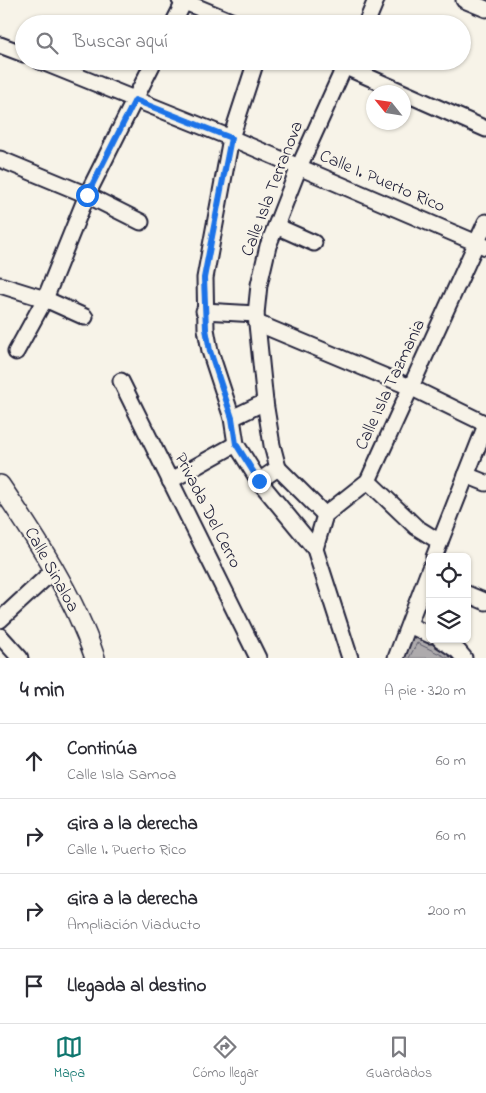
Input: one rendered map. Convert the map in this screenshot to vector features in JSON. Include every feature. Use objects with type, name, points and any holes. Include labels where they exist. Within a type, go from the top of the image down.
[{"type":"main road","name":"Calle Sinaloa","points":[[0,485],[54,570],[88,638],[95,658]]},
{"type":"street","points":[[370,15],[376,0]]},
{"type":"street","points":[[464,0],[486,9]]},
{"type":"street","points":[[481,0],[486,9]]},
{"type":"street","points":[[177,15],[182,1],[216,15]]},
{"type":"street","points":[[0,45],[15,51]]},
{"type":"street","name":"Calle I. Puerto Rico","points":[[62,70],[231,138],[482,245]]},
{"type":"street","points":[[16,352],[44,299],[87,195],[150,70]]},
{"type":"street","points":[[253,70],[231,138],[204,278],[204,311],[210,351],[232,418],[236,444],[259,481],[315,549],[350,658]]},
{"type":"street","name":"Calle Isla Terranova","points":[[278,468],[265,402],[257,319],[263,266],[276,226],[338,70]]},
{"type":"street","points":[[356,70],[486,129]]},
{"type":"street","points":[[0,158],[87,195],[141,222]]},
{"type":"street","name":"Calle Isla Tazmania","points":[[325,515],[368,481],[410,388],[482,245],[486,222]]},
{"type":"street","points":[[276,226],[314,242]]},
{"type":"street","points":[[0,285],[44,299],[85,317]]},
{"type":"street","points":[[204,311],[257,319],[410,388],[486,425],[436,553]]},
{"type":"street","name":"Privada Del Cerro","points":[[121,381],[258,658]]},
{"type":"street","points":[[232,418],[265,402]]},
{"type":"street","points":[[170,481],[236,444]]},
{"type":"street","points":[[259,481],[278,468],[325,515],[315,549]]},
{"type":"street","points":[[466,475],[486,483]]},
{"type":"street","points":[[368,481],[416,527],[440,542]]},
{"type":"street","points":[[288,514],[309,498]]},
{"type":"street","points":[[0,620],[54,570]]},
{"type":"street","points":[[396,658],[426,582]]},
{"type":"street","points":[[471,596],[486,602]]},
{"type":"street","points":[[409,625],[426,632]]},
{"type":"street","points":[[0,636],[20,658]]},
{"type":"street","points":[[446,643],[458,651],[464,658]]},
{"type":"water","points":[[414,635],[426,643],[458,658],[404,658]]},
{"type":"route","points":[[87,195],[135,100],[231,138],[204,278],[203,298],[210,351],[232,418],[236,444],[259,481]]}]
